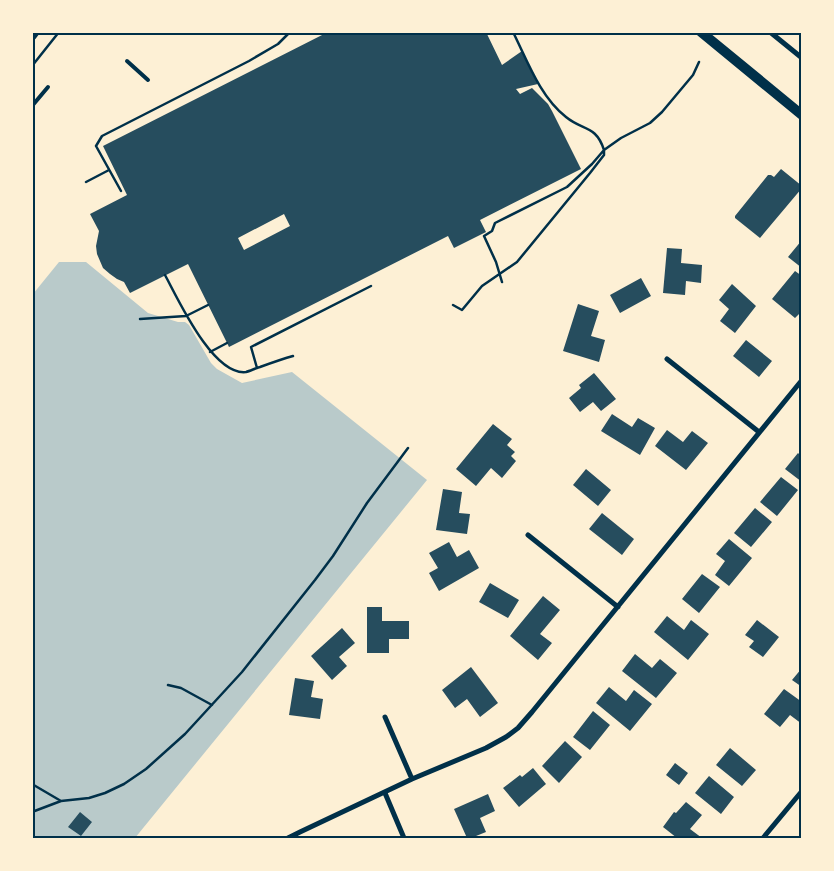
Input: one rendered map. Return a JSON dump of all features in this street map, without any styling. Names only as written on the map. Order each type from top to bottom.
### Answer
[{"type":"main road","points":[[701,32],[802,115]]},
{"type":"street","points":[[32,36],[35,32]]},
{"type":"street","points":[[770,32],[802,58]]},
{"type":"street","points":[[668,359],[759,432]]},
{"type":"street","points":[[288,838],[412,779],[486,748],[518,728],[802,380]]},
{"type":"street","points":[[528,535],[618,607]]},
{"type":"street","points":[[385,717],[412,779]]},
{"type":"street","points":[[763,838],[802,791]]},
{"type":"street","points":[[385,793],[404,838]]},
{"type":"lane","points":[[126,61],[148,80]]},
{"type":"lane","points":[[32,106],[48,87]]},
{"type":"path","points":[[32,66],[59,32]]},
{"type":"path","points":[[121,191],[96,146],[102,136],[249,61],[278,44],[290,32]]},
{"type":"path","points":[[453,305],[462,310],[482,286],[517,262],[604,155],[602,141],[597,134],[565,117],[543,92],[513,32]]},
{"type":"path","points":[[502,282],[496,262],[484,236],[492,231],[495,223],[567,187],[604,150],[621,138],[650,123],[694,75],[699,62]]},
{"type":"path","points":[[86,182],[109,170]]},
{"type":"path","points":[[166,275],[186,316],[210,352],[234,370],[245,372],[293,356]]},
{"type":"path","points":[[257,368],[252,348],[371,286]]},
{"type":"path","points":[[140,319],[186,316],[208,305]]},
{"type":"path","points":[[210,352],[227,343]]},
{"type":"path","points":[[32,812],[60,801],[89,798],[124,784],[146,769],[185,734],[242,672],[315,580],[367,503],[408,448]]},
{"type":"path","points":[[168,685],[181,688],[212,705]]},
{"type":"path","points":[[32,784],[60,801]]},
{"type":"shaded area","points":[[59,262],[86,262],[148,313],[178,322],[185,322],[189,325],[211,363],[217,369],[242,383],[292,372],[427,480],[135,838],[33,838],[33,294]]},
{"type":"building","points":[[328,32],[486,32],[502,65],[522,51],[538,84],[516,89],[520,94],[532,88],[548,104],[581,169],[480,220],[486,232],[454,248],[448,236],[229,347],[188,264],[130,293],[124,282],[103,268],[96,246],[99,231],[90,214],[127,195],[103,146]],"holes":[[[284,214],[290,226],[244,250],[238,238]]]},
{"type":"building","points":[[781,169],[802,188],[760,238],[735,218],[735,216],[768,175],[774,177]]},
{"type":"building","points":[[802,240],[802,268],[788,257]]},
{"type":"building","points":[[667,248],[682,249],[681,263],[702,265],[701,283],[686,281],[685,295],[663,293]]},
{"type":"building","points":[[795,271],[802,276],[802,293],[800,295],[802,296],[802,311],[795,318],[772,299]]},
{"type":"building","points":[[641,278],[651,296],[620,313],[610,295]]},
{"type":"building","points":[[732,284],[756,306],[735,333],[720,321],[729,309],[719,300]]},
{"type":"building","points":[[578,304],[599,311],[591,336],[605,340],[599,362],[563,351]]},
{"type":"building","points":[[746,340],[772,361],[759,377],[733,356]]},
{"type":"building","points":[[594,373],[616,399],[601,411],[593,402],[580,412],[569,398],[581,388],[579,385]]},
{"type":"building","points":[[612,414],[632,427],[638,418],[655,428],[640,455],[601,431]]},
{"type":"building","points":[[493,424],[512,439],[507,445],[515,452],[511,456],[516,461],[502,478],[491,468],[476,486],[456,469]]},
{"type":"building","points":[[667,430],[683,442],[692,431],[708,443],[686,470],[655,446]]},
{"type":"building","points":[[798,453],[802,457],[802,482],[785,469]]},
{"type":"building","points":[[586,469],[611,490],[598,506],[573,485]]},
{"type":"building","points":[[781,477],[798,490],[777,516],[760,502]]},
{"type":"building","points":[[443,489],[462,492],[459,513],[470,514],[467,534],[436,530]]},
{"type":"building","points":[[755,508],[772,522],[751,547],[734,533]]},
{"type":"building","points":[[602,513],[634,539],[622,555],[589,529]]},
{"type":"building","points":[[729,539],[752,558],[729,586],[715,575],[725,561],[716,554]]},
{"type":"building","points":[[449,542],[457,557],[469,550],[479,568],[439,591],[429,573],[438,568],[429,553]]},
{"type":"building","points":[[702,574],[720,587],[699,613],[682,599]]},
{"type":"building","points":[[490,583],[519,600],[508,618],[479,602]]},
{"type":"building","points":[[543,596],[560,610],[540,634],[552,643],[538,660],[510,636]]},
{"type":"building","points":[[367,607],[382,607],[382,621],[409,621],[409,639],[389,639],[389,653],[367,653]]},
{"type":"building","points":[[667,616],[684,630],[691,620],[709,634],[688,660],[654,632]]},
{"type":"building","points":[[757,620],[779,637],[763,657],[749,647],[754,641],[745,635]]},
{"type":"building","points":[[342,628],[355,643],[339,657],[347,666],[332,680],[311,656]]},
{"type":"building","points":[[635,654],[652,668],[660,659],[677,673],[656,698],[622,671]]},
{"type":"building","points":[[471,667],[498,703],[480,717],[467,699],[455,708],[442,690]]},
{"type":"building","points":[[802,668],[802,687],[792,680]]},
{"type":"building","points":[[295,678],[314,681],[311,697],[323,699],[320,719],[289,715]]},
{"type":"building","points":[[609,687],[626,701],[634,690],[652,704],[630,731],[596,703]]},
{"type":"building","points":[[784,689],[802,702],[802,724],[790,715],[780,727],[764,714]]},
{"type":"building","points":[[593,711],[610,725],[590,750],[573,737]]},
{"type":"building","points":[[565,741],[582,757],[559,783],[542,766]]},
{"type":"building","points":[[730,748],[756,770],[742,786],[716,765]]},
{"type":"building","points":[[675,763],[688,773],[679,785],[666,775]]},
{"type":"building","points":[[533,768],[546,784],[519,807],[503,788]]},
{"type":"building","points":[[709,776],[734,797],[721,814],[695,793]]},
{"type":"building","points":[[488,794],[495,811],[480,818],[486,832],[467,838],[454,809]]},
{"type":"building","points":[[686,802],[702,815],[690,829],[702,838],[677,838],[663,827],[674,812],[676,813]]},
{"type":"building","points":[[80,812],[92,822],[81,836],[68,827]]}]
